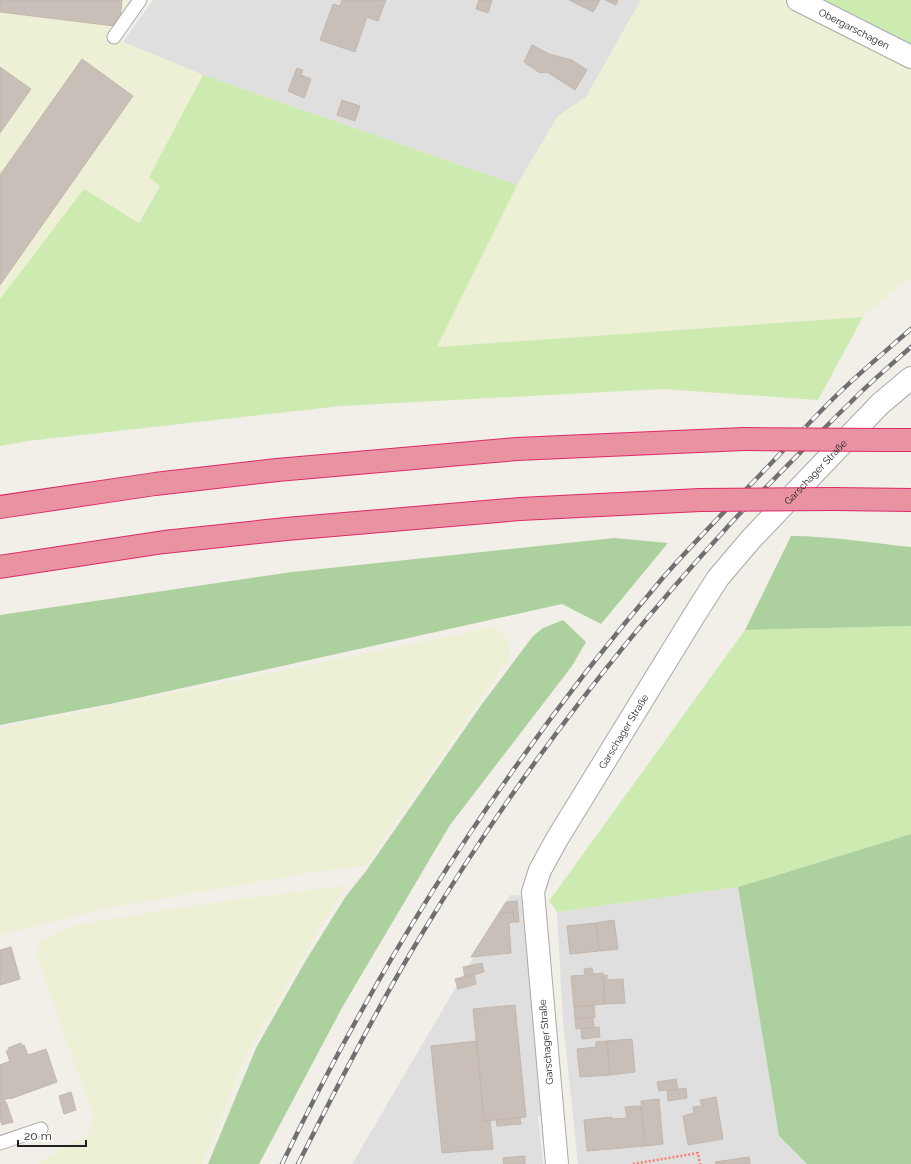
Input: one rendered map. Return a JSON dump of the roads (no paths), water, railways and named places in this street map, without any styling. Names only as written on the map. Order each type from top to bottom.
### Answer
[{"type":"highway","points":[[0,507],[155,484],[277,470],[517,450],[744,439],[911,440]]},
{"type":"highway","points":[[0,567],[164,542],[286,529],[520,509],[700,500],[911,500]]},
{"type":"street","name":"Obergarschagen","points":[[798,0],[911,57]]},
{"type":"street","name":"Garschager Straße","points":[[557,1164],[533,892],[540,870],[718,578],[752,538],[804,482],[880,404],[911,378]]},
{"type":"lane","points":[[114,37],[140,0]]},
{"type":"lane","points":[[0,1143],[41,1128]]},
{"type":"railway","points":[[282,1164],[321,1086],[406,934],[501,787],[552,716],[661,580],[709,527],[830,402],[857,376],[911,329]]},
{"type":"railway","points":[[298,1164],[374,1018],[423,932],[490,826],[563,724],[641,626],[729,525],[872,381],[911,347]]}]
